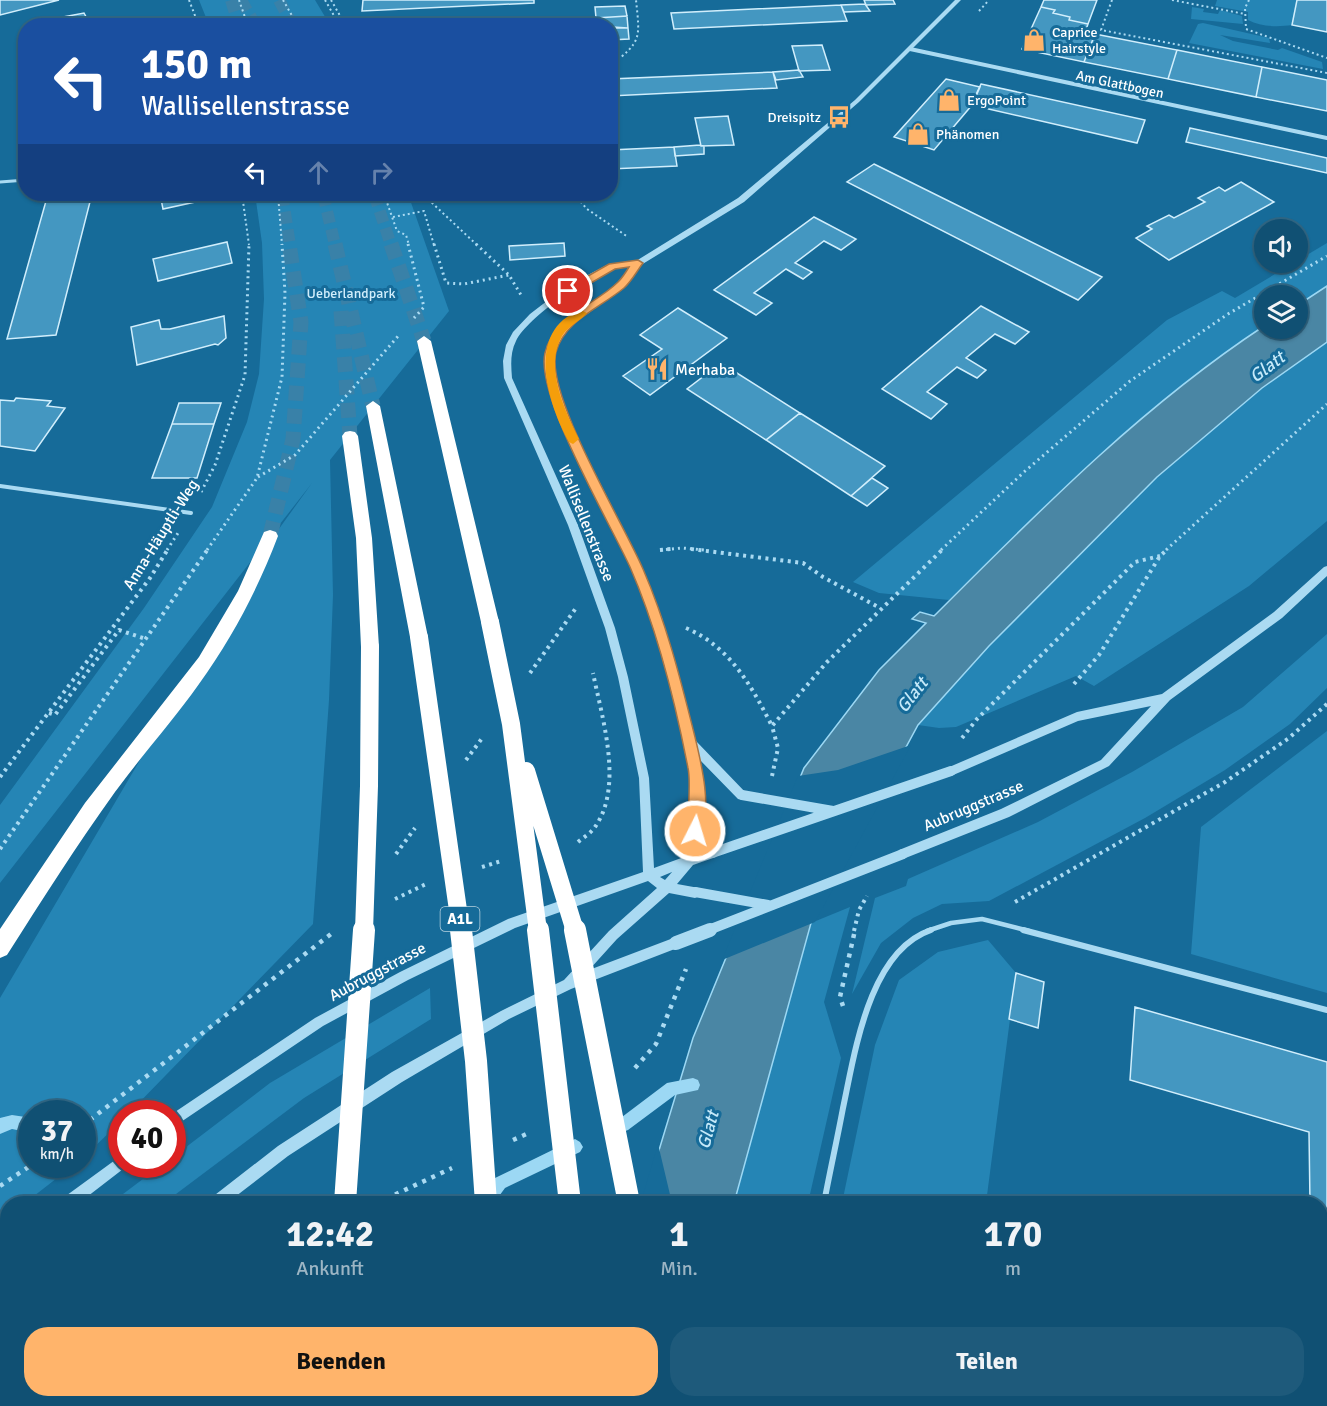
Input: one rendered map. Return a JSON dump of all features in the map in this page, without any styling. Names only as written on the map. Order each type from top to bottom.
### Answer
[{"type":"highway","points":[[424,341],[512,724],[579,943],[628,1196]]},
{"type":"highway","name":"A1L","points":[[373,406],[419,637],[465,956],[478,1082],[486,1196]]},
{"type":"highway","points":[[346,1196],[356,1084],[365,935],[370,788],[370,647],[364,538],[350,436]]},
{"type":"highway","points":[[0,948],[124,765],[192,680],[218,642],[257,570],[270,536]]},
{"type":"highway","points":[[512,724],[569,1196]]},
{"type":"street","name":"Wallisellenstrasse","points":[[689,861],[698,801],[696,771],[691,743],[657,618],[629,552],[563,418],[550,368],[550,355],[566,325],[622,285],[638,263],[741,200],[839,117],[958,0]]},
{"type":"street","name":"Am Glattbogen","points":[[910,48],[1327,138]]},
{"type":"street","name":"Wallisellenstrasse","points":[[638,263],[612,266],[579,283],[528,320],[515,334],[505,358],[508,378],[573,525],[610,628],[623,677],[644,778],[649,874]]},
{"type":"street","name":"Aubruggstrasse","points":[[225,1196],[283,1150],[397,1077],[505,1015],[568,984],[1005,813],[1105,763],[1166,698],[1278,615],[1327,570]]},
{"type":"street","name":"Aubruggstrasse","points":[[186,1112],[319,1022],[404,976],[512,923],[951,771],[1077,717],[1166,698]]},
{"type":"street","name":"Wallisellenstrasse","points":[[691,743],[742,795]]},
{"type":"street","name":"Aubruggstrasse","points":[[742,795],[836,812]]},
{"type":"street","name":"Aubruggstrasse","points":[[568,984],[612,935],[667,887],[689,861]]},
{"type":"street","points":[[649,874],[655,881],[667,887],[768,905]]},
{"type":"street","points":[[77,1196],[108,1172]]},
{"type":"lane","points":[[0,182],[18,181]]},
{"type":"lane","points":[[0,486],[191,513]]},
{"type":"lane","points":[[825,1196],[856,1045],[870,1001],[888,965],[916,935],[951,923],[982,919],[1327,1010]]},
{"type":"path","points":[[189,0],[196,18]]},
{"type":"path","points":[[239,0],[245,18]]},
{"type":"path","points":[[283,0],[293,18]]},
{"type":"path","points":[[325,0],[335,18]]},
{"type":"path","points":[[330,0],[341,18]]},
{"type":"path","points":[[618,59],[638,43],[640,36],[636,0]]},
{"type":"path","points":[[1112,0],[1101,30],[1327,73]]},
{"type":"path","points":[[1172,0],[1245,14]]},
{"type":"path","points":[[1249,0],[1245,8],[1246,29],[1327,58]]},
{"type":"path","name":"Anna-Häuptli-Weg","points":[[0,777],[150,578],[191,513],[215,465],[245,375],[249,244],[243,201]]},
{"type":"path","points":[[0,849],[257,478],[282,377],[285,293],[278,201]]},
{"type":"path","points":[[387,201],[397,231],[406,236],[424,306],[409,324]]},
{"type":"path","points":[[430,201],[508,275],[521,295]]},
{"type":"path","points":[[580,201],[587,209],[628,237]]},
{"type":"path","points":[[393,217],[424,211],[446,283],[464,284],[508,275]]},
{"type":"path","points":[[772,726],[827,662],[880,608],[1024,472],[1130,381],[1228,314],[1327,256]]},
{"type":"path","points":[[257,478],[295,455],[401,333]]},
{"type":"path","points":[[1074,684],[1099,655],[1160,556],[1327,404]]},
{"type":"path","points":[[660,550],[682,549],[803,563],[822,578],[880,608]]},
{"type":"path","points":[[657,618],[692,630],[724,652],[752,687],[772,726],[778,748],[774,773],[769,784]]},
{"type":"path","points":[[49,713],[55,715],[119,630],[146,639]]},
{"type":"path","points":[[982,919],[1049,885],[1207,792],[1265,754],[1327,704]]},
{"type":"path","points":[[633,1070],[656,1044],[686,968]]},
{"type":"path","points":[[0,1186],[18,1174]]},
{"type":"green space","points":[[199,0],[315,0],[326,18],[206,18]]},
{"type":"green space","points":[[1217,0],[1297,0],[1292,25],[1275,26],[1248,20],[1248,12],[1215,6]]},
{"type":"green space","points":[[1192,7],[1204,9],[1203,12],[1218,14],[1220,10],[1242,16],[1243,24],[1191,19]]},
{"type":"green space","points":[[1203,23],[1269,38],[1270,43],[1220,35],[1233,41],[1278,50],[1282,48],[1322,62],[1323,69],[1189,43],[1198,24]]},
{"type":"green space","name":"Ueberlandpark","points":[[256,201],[410,201],[449,311],[330,460],[333,595],[329,700],[313,924],[142,1100],[108,1100],[108,1134],[96,1145],[96,1100],[18,1100],[18,1178],[57,1178],[34,1196],[0,1196],[0,998],[263,551],[312,483],[0,883],[0,805],[144,608],[212,507],[247,422],[259,374],[264,299],[262,243]]},
{"type":"green space","points":[[1327,243],[1327,286],[1308,298],[1308,285],[1257,285],[1277,273],[1308,273],[1308,254]]},
{"type":"green space","points":[[1254,287],[1254,333],[1179,388],[1100,455],[949,600],[879,593],[853,582],[1167,320],[1222,291],[1235,298]]},
{"type":"green space","points":[[1327,342],[1327,521],[1249,586],[1094,686],[1076,676],[956,727],[939,728],[918,725],[989,646],[1157,477],[1262,388]]},
{"type":"green space","points":[[1327,634],[1327,688],[1290,724],[1225,770],[1145,818],[989,901],[942,904],[913,918],[881,943],[852,994],[875,898],[906,886],[908,879],[1038,822],[1132,772],[1243,707]]},
{"type":"green space","points":[[1327,731],[1327,993],[1191,954],[1201,827]]},
{"type":"green space","points":[[850,907],[824,1002],[841,1058],[810,1196],[736,1196],[811,923]]},
{"type":"green space","points":[[988,940],[1016,973],[987,1196],[843,1196],[875,1045],[899,980],[938,952]]},
{"type":"green space","points":[[430,988],[431,1019],[304,1098],[173,1196],[120,1196],[144,1178],[186,1178],[186,1147],[270,1083]]},
{"type":"water","name":"Glatt","points":[[1327,286],[1327,342],[1262,388],[1157,477],[989,646],[918,725],[811,923],[736,1196],[645,1196],[693,1038],[804,768],[879,670],[926,623],[912,619],[920,612],[934,616],[1092,462],[1175,391],[1254,333],[1254,339],[1308,339],[1308,298]]},
{"type":"pier","points":[[911,745],[815,922],[722,960],[798,776],[838,770]]},
{"type":"pier","points":[[658,1144],[670,1196],[643,1196]]},
{"type":"building","points":[[0,0],[59,0],[0,15]]},
{"type":"building","points":[[363,0],[534,0],[534,3],[362,11]]},
{"type":"building","points":[[864,0],[893,0],[895,4],[866,5]]},
{"type":"building","points":[[1044,0],[1097,0],[1088,24],[1069,20],[1070,17],[1053,13],[1055,10],[1041,7]]},
{"type":"building","points":[[1297,0],[1327,0],[1327,32],[1292,25]]},
{"type":"building","points":[[865,4],[870,11],[844,12],[841,5]]},
{"type":"building","points":[[841,5],[847,21],[674,29],[671,13]]},
{"type":"building","points":[[625,6],[627,16],[596,18],[595,7]]},
{"type":"building","points":[[1041,7],[1055,10],[1053,13],[1070,17],[1069,20],[1088,24],[1085,32],[1095,34],[1084,62],[1022,49]]},
{"type":"building","points":[[84,13],[87,18],[59,18]]},
{"type":"building","points":[[627,16],[628,28],[618,27],[618,18],[596,18]]},
{"type":"building","points":[[618,28],[628,28],[629,39],[618,40]]},
{"type":"building","points":[[1095,34],[1177,50],[1168,79],[1084,62]]},
{"type":"building","points":[[822,45],[830,70],[799,71],[792,46]]},
{"type":"building","points":[[1177,50],[1262,67],[1256,97],[1168,79]]},
{"type":"building","points":[[1262,67],[1327,80],[1327,111],[1256,97]]},
{"type":"building","points":[[799,70],[803,77],[776,80],[773,72]]},
{"type":"building","points":[[773,72],[777,88],[618,96],[618,79]]},
{"type":"building","points":[[946,79],[980,87],[972,105],[934,150],[894,137]]},
{"type":"building","points":[[981,84],[1145,120],[1137,143],[971,105]]},
{"type":"building","points":[[728,116],[734,145],[701,146],[695,118]]},
{"type":"building","points":[[1190,128],[1327,158],[1327,173],[1186,142]]},
{"type":"building","points":[[704,146],[704,154],[675,156],[674,147]]},
{"type":"building","points":[[674,147],[677,166],[618,169],[618,150]]},
{"type":"building","points":[[874,164],[1102,277],[1078,300],[847,182]]},
{"type":"building","points":[[1241,182],[1274,202],[1169,260],[1136,238],[1152,229],[1147,226],[1169,215],[1174,218],[1205,202],[1198,198],[1219,187],[1225,191]]},
{"type":"building","points":[[46,201],[90,201],[56,335],[7,339]]},
{"type":"building","points":[[161,201],[200,201],[163,209]]},
{"type":"building","points":[[814,217],[856,239],[841,250],[824,241],[795,263],[812,272],[803,279],[786,269],[754,293],[772,303],[756,315],[714,290]]},
{"type":"building","points":[[227,242],[232,263],[158,281],[153,259]]},
{"type":"building","points":[[564,243],[565,256],[510,260],[509,246]]},
{"type":"building","points":[[981,306],[1029,332],[1015,344],[995,334],[966,358],[986,370],[977,378],[957,367],[927,392],[947,404],[931,419],[882,389]]},
{"type":"building","points":[[678,308],[727,338],[650,395],[623,376],[662,349],[640,335]]},
{"type":"building","points":[[224,316],[226,338],[218,345],[137,365],[131,327],[159,320],[161,329],[170,329]]},
{"type":"building","points":[[721,363],[800,413],[766,440],[687,389]]},
{"type":"building","points":[[16,398],[51,401],[47,406],[65,408],[35,451],[0,446],[0,400],[14,401]]},
{"type":"building","points":[[179,403],[221,403],[214,424],[172,424]]},
{"type":"building","points":[[800,413],[885,466],[851,496],[766,440]]},
{"type":"building","points":[[172,424],[214,424],[197,478],[152,478]]},
{"type":"building","points":[[872,478],[888,488],[867,506],[851,496]]},
{"type":"building","points":[[1016,973],[1044,982],[1038,1028],[1009,1019]]},
{"type":"building","points":[[1135,1007],[1327,1062],[1327,1196],[1310,1196],[1309,1132],[1130,1080]]},
{"type":"waterway","points":[[623,1125],[672,1088],[693,1085]]},
{"type":"waterway","points":[[0,1126],[12,1122],[18,1123]]},
{"type":"waterway","points":[[489,1196],[500,1183],[575,1147]]},
{"type":"tunnel","points":[[231,0],[237,18]]},
{"type":"tunnel","points":[[241,0],[251,18]]},
{"type":"tunnel","points":[[279,0],[289,18]]},
{"type":"tunnel","points":[[283,201],[290,245]]},
{"type":"tunnel","points":[[325,201],[335,245]]},
{"type":"tunnel","points":[[376,201],[391,245]]},
{"type":"tunnel","points":[[270,536],[293,439],[301,322],[289,244]]},
{"type":"tunnel","points":[[335,244],[373,406]]},
{"type":"tunnel","points":[[391,244],[424,341]]},
{"type":"tunnel","points":[[341,311],[350,436]]},
{"type":"slow traffic","points":[[573,439],[563,418],[552,382],[550,355],[557,335],[581,313]]},
{"type":"place","name":"Caprice Hairstyle","points":[[1034,40]]},
{"type":"place","name":"ErgoPoint","points":[[949,100]]},
{"type":"place","name":"Dreispitz","points":[[839,117]]},
{"type":"place","name":"Phänomen","points":[[918,134]]},
{"type":"place","name":"Merhaba","points":[[657,369]]},
{"type":"route","points":[[568,291],[612,266],[638,263],[622,285],[566,325],[557,335],[550,355],[550,368],[563,418],[626,544],[657,618],[675,677],[696,771],[698,801],[695,831]]}]
